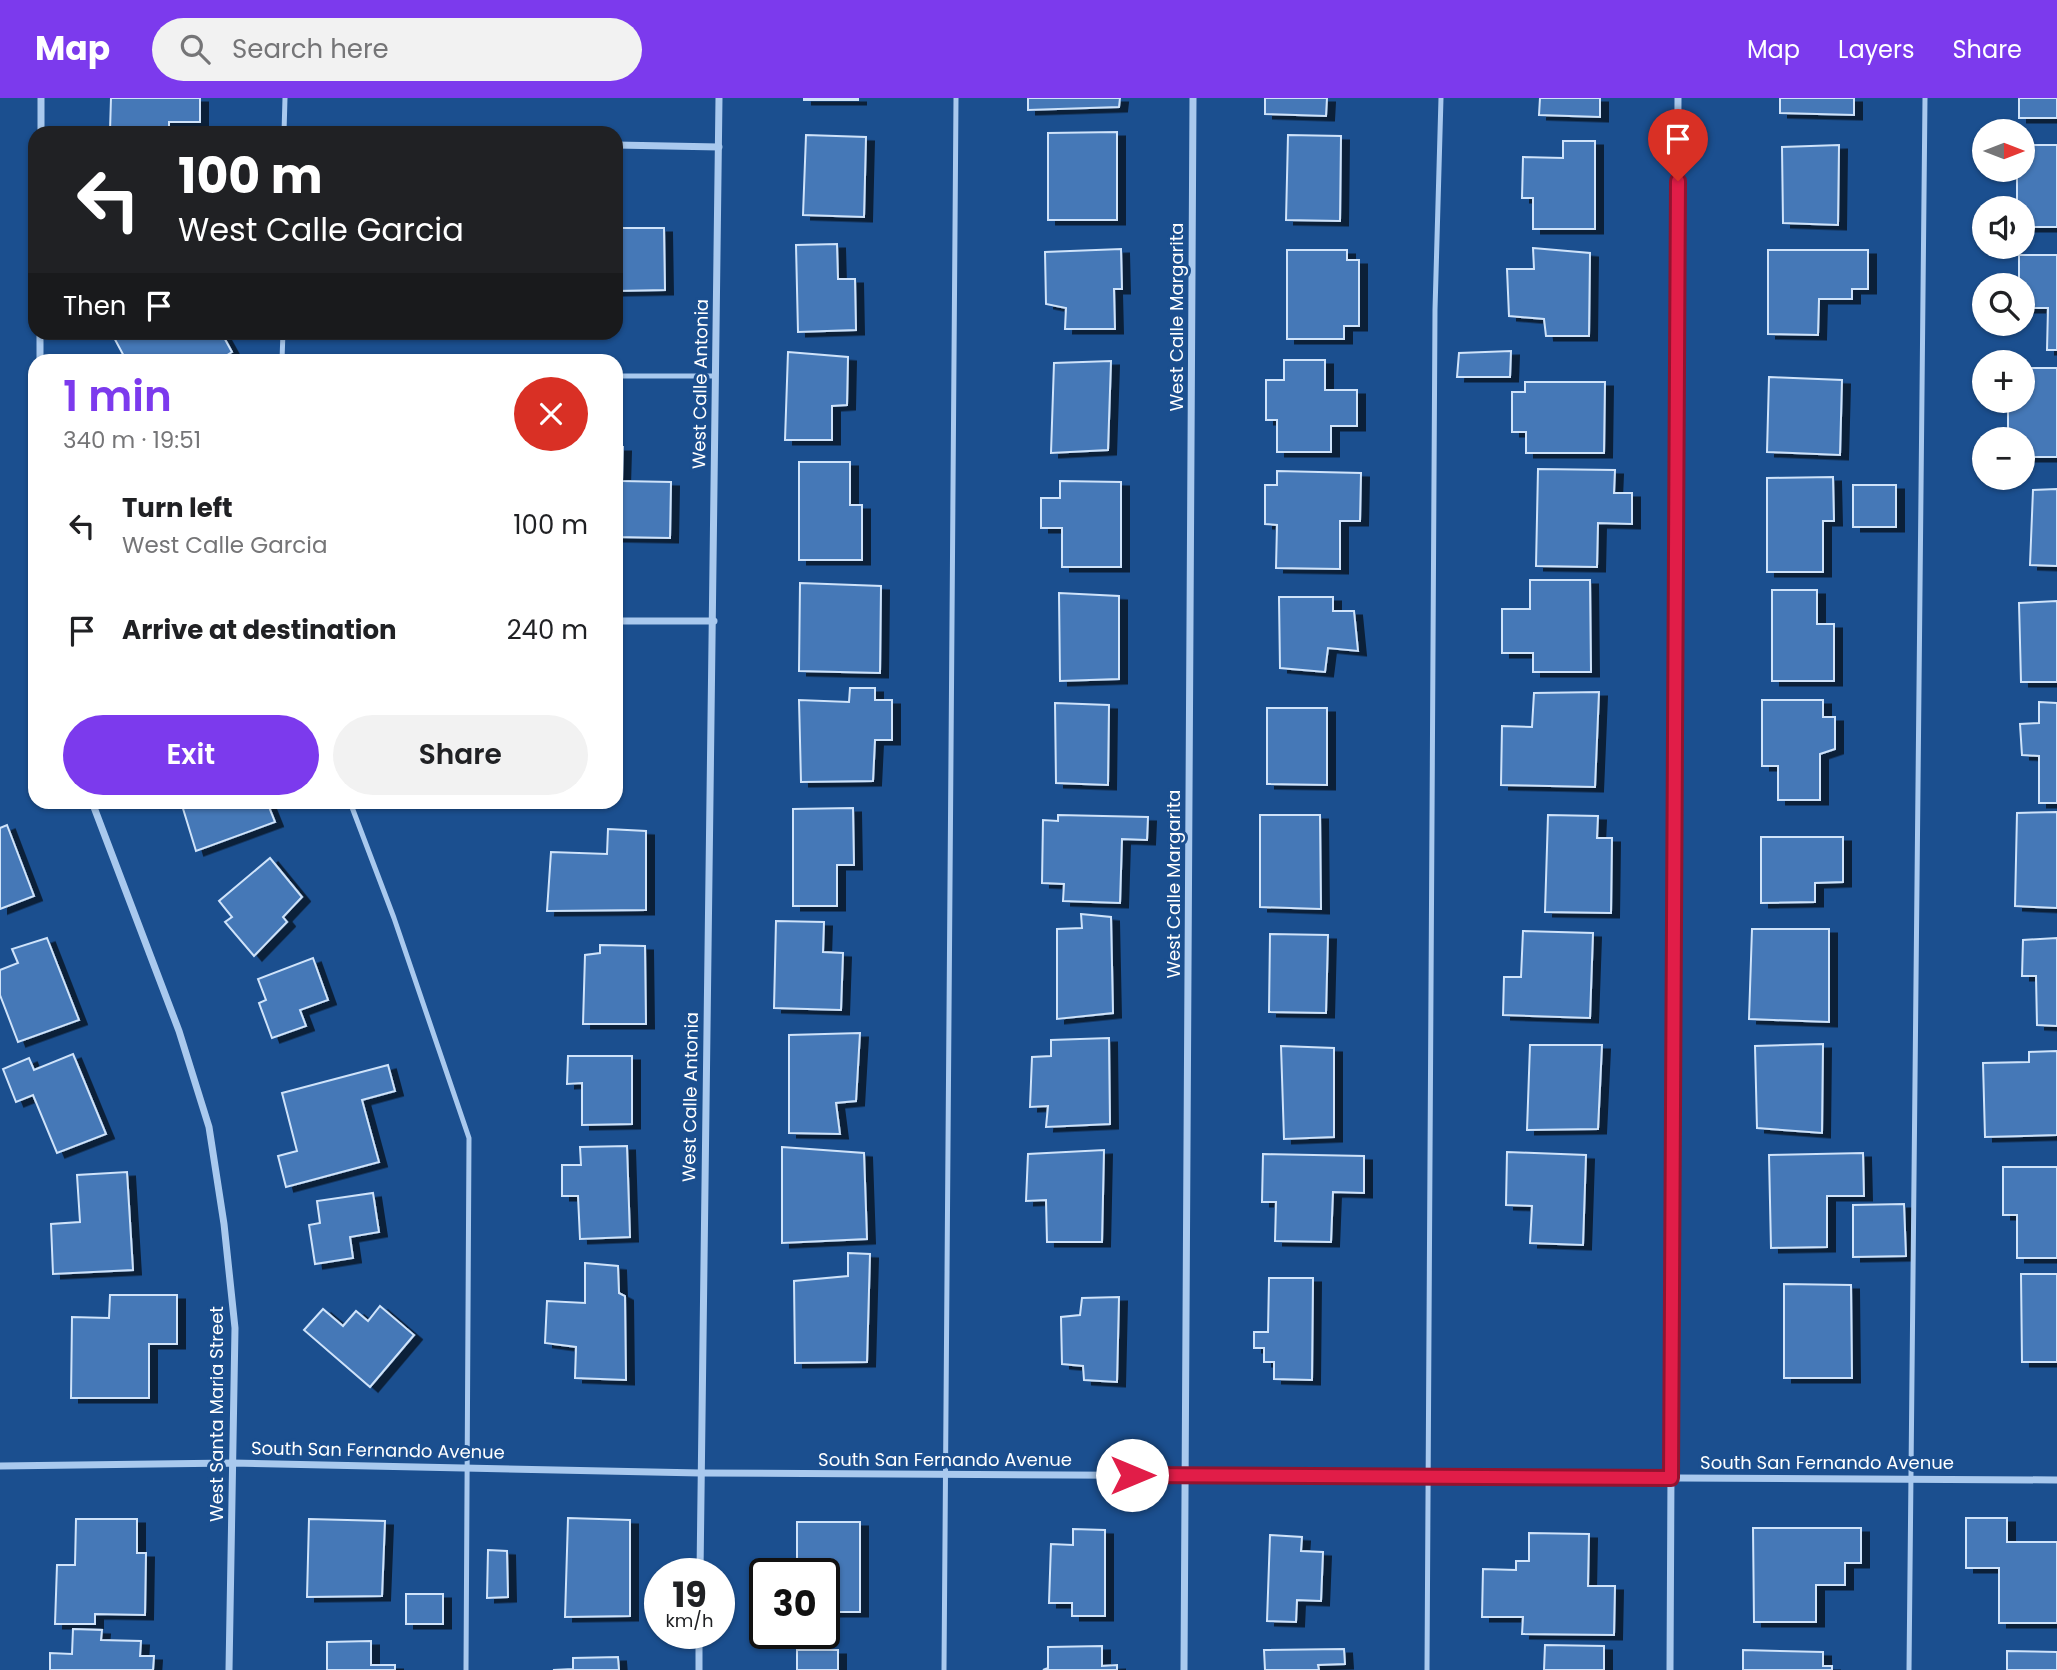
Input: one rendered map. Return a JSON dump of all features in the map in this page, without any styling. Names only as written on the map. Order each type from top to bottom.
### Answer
[{"type":"street","points":[[41,98],[41,126]]},
{"type":"street","name":"West Calle Antonia","points":[[699,1558],[714,621],[719,98]]},
{"type":"street","name":"West Calle Margarita","points":[[1184,1670],[1193,98]]},
{"type":"street","points":[[1670,1670],[1678,98]]},
{"type":"street","points":[[623,145],[719,147]]},
{"type":"street","points":[[623,621],[714,621]]},
{"type":"street","name":"West Santa Maria Street","points":[[95,809],[179,1031],[209,1127],[225,1224],[235,1328],[229,1670]]},
{"type":"street","name":"South San Fernando Avenue","points":[[0,1466],[232,1463],[700,1474],[2057,1480]]},
{"type":"street","points":[[699,1649],[699,1670]]},
{"type":"lane","points":[[284,126],[285,98]]},
{"type":"lane","points":[[944,1670],[956,98]]},
{"type":"lane","points":[[1427,1670],[1427,1476],[1432,1254],[1435,310],[1441,98]]},
{"type":"lane","points":[[1909,1670],[1925,98]]},
{"type":"lane","points":[[623,376],[715,376]]},
{"type":"lane","points":[[353,809],[394,918],[469,1138],[466,1670]]},
{"type":"building","points":[[111,98],[200,98],[200,122],[169,122],[169,126],[110,126]]},
{"type":"building","points":[[858,98],[858,100],[804,100]]},
{"type":"building","points":[[1028,98],[1120,98],[1119,107],[1028,110]]},
{"type":"building","points":[[1265,98],[1327,98],[1326,116],[1265,114]]},
{"type":"building","points":[[1540,98],[1600,98],[1600,117],[1539,115]]},
{"type":"building","points":[[1780,98],[1854,98],[1854,115],[1780,113]]},
{"type":"building","points":[[2019,98],[2057,98],[2057,118],[2019,118]]},
{"type":"building","points":[[1117,132],[1117,220],[1048,220],[1048,133]]},
{"type":"building","points":[[806,135],[866,137],[864,217],[803,215]]},
{"type":"building","points":[[1288,135],[1341,136],[1340,221],[1286,220]]},
{"type":"building","points":[[1563,141],[1595,141],[1595,229],[1533,229],[1533,198],[1522,198],[1523,157],[1563,158]]},
{"type":"building","points":[[1839,145],[1838,225],[1783,223],[1782,147]]},
{"type":"building","points":[[2035,145],[2057,145],[2057,227],[2035,227],[2035,196],[2017,196],[2017,182],[2035,182]]},
{"type":"building","points":[[623,228],[664,228],[665,290],[623,291]]},
{"type":"building","points":[[837,244],[838,279],[855,279],[856,330],[798,332],[796,245]]},
{"type":"building","points":[[1533,248],[1590,253],[1589,336],[1546,336],[1544,319],[1509,316],[1507,269],[1534,269]]},
{"type":"building","points":[[1121,249],[1122,289],[1114,289],[1115,329],[1065,329],[1066,308],[1046,304],[1045,252]]},
{"type":"building","points":[[1287,250],[1347,250],[1347,260],[1359,260],[1359,326],[1344,326],[1344,339],[1287,339]]},
{"type":"building","points":[[1768,250],[1868,250],[1868,289],[1852,289],[1852,299],[1819,299],[1818,335],[1768,334]]},
{"type":"building","points":[[2035,255],[2057,255],[2057,350],[2047,350],[2048,308],[2035,308],[2035,273],[2019,273],[2019,259],[2035,259]]},
{"type":"building","points":[[115,340],[225,340],[232,352],[229,354],[123,354]]},
{"type":"building","points":[[1511,351],[1510,377],[1457,377],[1459,353]]},
{"type":"building","points":[[788,352],[848,357],[847,405],[832,406],[832,440],[785,440]]},
{"type":"building","points":[[1284,360],[1325,360],[1325,390],[1357,390],[1357,426],[1331,426],[1331,452],[1277,452],[1277,420],[1266,420],[1266,380],[1284,380]]},
{"type":"building","points":[[1111,361],[1108,450],[1051,453],[1054,363]]},
{"type":"building","points":[[2035,368],[2057,368],[2057,457],[2035,457],[2035,427],[2008,427],[2008,413],[2035,413]]},
{"type":"building","points":[[1769,377],[1842,380],[1840,455],[1767,452]]},
{"type":"building","points":[[1525,382],[1605,382],[1604,453],[1526,453],[1526,432],[1512,432],[1512,392],[1525,392]]},
{"type":"building","points":[[799,462],[850,462],[850,505],[862,505],[862,560],[799,560]]},
{"type":"building","points":[[1538,469],[1615,470],[1614,493],[1632,493],[1632,524],[1598,523],[1597,567],[1536,566]]},
{"type":"building","points":[[1277,471],[1361,473],[1360,521],[1340,521],[1340,569],[1276,568],[1277,525],[1265,524],[1265,485],[1277,485]]},
{"type":"building","points":[[1833,477],[1834,521],[1823,521],[1823,572],[1767,572],[1767,478]]},
{"type":"building","points":[[623,481],[671,482],[670,538],[623,537]]},
{"type":"building","points":[[1060,481],[1121,482],[1121,567],[1062,567],[1062,528],[1041,528],[1041,498],[1060,498]]},
{"type":"building","points":[[1853,485],[1896,485],[1896,527],[1853,527]]},
{"type":"building","points":[[2057,489],[2057,566],[2030,565],[2035,490]]},
{"type":"building","points":[[1530,580],[1590,580],[1591,672],[1533,672],[1533,653],[1502,653],[1502,609],[1530,609]]},
{"type":"building","points":[[800,583],[881,586],[880,673],[799,671]]},
{"type":"building","points":[[1772,590],[1817,590],[1817,624],[1834,624],[1834,681],[1772,681]]},
{"type":"building","points":[[1059,593],[1119,596],[1119,679],[1060,681]]},
{"type":"building","points":[[1279,597],[1333,597],[1333,611],[1354,611],[1358,651],[1328,648],[1325,672],[1280,668]]},
{"type":"building","points":[[2057,601],[2057,682],[2021,682],[2019,603]]},
{"type":"building","points":[[850,688],[875,688],[875,700],[892,700],[892,740],[875,740],[873,781],[801,782],[799,700],[849,702]]},
{"type":"building","points":[[1599,692],[1595,787],[1501,785],[1502,726],[1532,727],[1534,693]]},
{"type":"building","points":[[1762,700],[1823,700],[1823,717],[1835,717],[1835,749],[1820,754],[1820,800],[1778,800],[1778,766],[1762,766]]},
{"type":"building","points":[[2039,702],[2057,703],[2057,803],[2039,803],[2039,756],[2022,755],[2020,724],[2039,723]]},
{"type":"building","points":[[1055,703],[1109,705],[1108,785],[1056,783]]},
{"type":"building","points":[[1267,708],[1327,708],[1327,785],[1267,784]]},
{"type":"building","points":[[853,808],[854,865],[837,865],[837,906],[793,906],[793,809]]},
{"type":"building","points":[[183,809],[270,809],[275,822],[196,851]]},
{"type":"building","points":[[2057,812],[2057,908],[2015,906],[2017,813]]},
{"type":"building","points":[[1058,815],[1148,817],[1147,840],[1122,839],[1120,903],[1063,901],[1064,884],[1042,883],[1043,820],[1058,821]]},
{"type":"building","points":[[1260,815],[1320,815],[1321,909],[1260,907]]},
{"type":"building","points":[[1548,815],[1598,816],[1597,838],[1612,838],[1611,913],[1545,912]]},
{"type":"building","points":[[7,825],[34,896],[0,909],[0,828]]},
{"type":"building","points":[[608,829],[646,831],[646,910],[547,911],[551,852],[607,854]]},
{"type":"building","points":[[1761,837],[1843,837],[1843,882],[1815,883],[1815,902],[1761,903]]},
{"type":"building","points":[[270,858],[302,897],[283,917],[287,922],[254,956],[225,922],[232,917],[219,901]]},
{"type":"building","points":[[1081,914],[1111,917],[1113,1013],[1057,1019],[1057,929],[1082,928]]},
{"type":"building","points":[[776,921],[824,922],[823,952],[843,953],[841,1010],[774,1008]]},
{"type":"building","points":[[1752,929],[1829,929],[1829,1022],[1749,1019]]},
{"type":"building","points":[[1523,931],[1593,933],[1590,1018],[1503,1015],[1504,977],[1521,977]]},
{"type":"building","points":[[1270,934],[1328,935],[1326,1013],[1269,1012]]},
{"type":"building","points":[[47,938],[79,1020],[18,1042],[0,995],[0,970],[18,963],[12,949]]},
{"type":"building","points":[[2057,938],[2057,1026],[2037,1025],[2036,976],[2022,976],[2023,940]]},
{"type":"building","points":[[600,945],[645,946],[646,1024],[583,1024],[585,955],[600,953]]},
{"type":"building","points":[[313,958],[328,1000],[300,1010],[306,1026],[272,1038],[259,1003],[266,1000],[258,979]]},
{"type":"building","points":[[860,1033],[856,1101],[836,1103],[840,1134],[789,1133],[789,1035]]},
{"type":"building","points":[[1109,1038],[1110,1124],[1046,1127],[1048,1106],[1030,1107],[1032,1057],[1051,1056],[1051,1040]]},
{"type":"building","points":[[1823,1044],[1822,1133],[1757,1128],[1755,1046]]},
{"type":"building","points":[[1530,1045],[1602,1045],[1598,1129],[1527,1130]]},
{"type":"building","points":[[1281,1046],[1334,1048],[1334,1137],[1284,1139]]},
{"type":"building","points":[[2057,1051],[2057,1135],[1985,1137],[1983,1063],[2029,1062],[2029,1052]]},
{"type":"building","points":[[73,1054],[106,1134],[57,1153],[33,1095],[16,1102],[3,1069],[29,1058],[34,1070]]},
{"type":"building","points":[[568,1056],[632,1056],[632,1124],[582,1125],[582,1083],[567,1084]]},
{"type":"building","points":[[388,1065],[395,1091],[362,1100],[379,1162],[286,1187],[278,1156],[297,1151],[282,1093]]},
{"type":"building","points":[[627,1146],[630,1237],[580,1239],[578,1196],[562,1196],[562,1165],[581,1165],[580,1147]]},
{"type":"building","points":[[782,1147],[864,1153],[867,1239],[782,1243]]},
{"type":"building","points":[[1104,1150],[1102,1242],[1047,1242],[1046,1200],[1026,1201],[1028,1154]]},
{"type":"building","points":[[1507,1152],[1586,1155],[1583,1245],[1530,1243],[1532,1206],[1506,1205]]},
{"type":"building","points":[[1863,1153],[1864,1196],[1827,1196],[1827,1247],[1771,1248],[1769,1155]]},
{"type":"building","points":[[1263,1154],[1364,1156],[1364,1193],[1333,1192],[1331,1242],[1275,1241],[1276,1202],[1262,1202]]},
{"type":"building","points":[[2003,1167],[2057,1167],[2057,1258],[2017,1258],[2017,1215],[2003,1215]]},
{"type":"building","points":[[127,1172],[133,1270],[53,1274],[51,1224],[80,1222],[77,1175]]},
{"type":"building","points":[[373,1193],[379,1232],[350,1237],[353,1258],[315,1264],[309,1225],[320,1223],[317,1201]]},
{"type":"building","points":[[1904,1204],[1906,1256],[1853,1257],[1853,1205]]},
{"type":"building","points":[[848,1253],[870,1254],[867,1362],[795,1363],[794,1281],[848,1276]]},
{"type":"building","points":[[585,1263],[618,1266],[619,1293],[625,1296],[626,1380],[575,1378],[576,1347],[545,1343],[547,1301],[585,1303]]},
{"type":"building","points":[[2021,1274],[2057,1274],[2057,1362],[2022,1362]]},
{"type":"building","points":[[1269,1278],[1313,1278],[1312,1380],[1274,1379],[1274,1362],[1264,1362],[1264,1348],[1254,1348],[1254,1332],[1268,1332]]},
{"type":"building","points":[[1784,1284],[1851,1285],[1852,1378],[1784,1378]]},
{"type":"building","points":[[110,1295],[177,1295],[177,1344],[149,1344],[149,1398],[71,1398],[72,1317],[109,1318]]},
{"type":"building","points":[[1119,1297],[1117,1382],[1084,1380],[1083,1366],[1062,1364],[1061,1317],[1080,1315],[1082,1298]]},
{"type":"building","points":[[380,1306],[414,1335],[370,1387],[304,1330],[323,1309],[343,1326],[356,1311],[368,1321]]},
{"type":"building","points":[[568,1518],[630,1520],[630,1616],[565,1617]]},
{"type":"building","points":[[1966,1518],[2007,1518],[2007,1542],[2057,1542],[2057,1623],[1999,1623],[1999,1568],[1966,1568]]},
{"type":"building","points":[[76,1519],[137,1519],[137,1553],[146,1553],[145,1615],[95,1614],[95,1624],[55,1624],[57,1565],[75,1565]]},
{"type":"building","points":[[309,1519],[385,1521],[382,1596],[307,1597]]},
{"type":"building","points":[[797,1522],[860,1522],[860,1612],[840,1612],[840,1558],[797,1558]]},
{"type":"building","points":[[1753,1528],[1861,1528],[1861,1563],[1845,1563],[1845,1585],[1816,1585],[1816,1622],[1754,1622]]},
{"type":"building","points":[[1073,1529],[1105,1530],[1105,1616],[1072,1616],[1072,1603],[1049,1603],[1051,1544],[1073,1545]]},
{"type":"building","points":[[1529,1533],[1589,1534],[1588,1586],[1615,1586],[1614,1635],[1522,1634],[1523,1617],[1482,1617],[1483,1569],[1516,1570],[1516,1561],[1529,1561]]},
{"type":"building","points":[[1270,1535],[1302,1537],[1301,1551],[1323,1552],[1321,1601],[1297,1600],[1296,1622],[1267,1621]]},
{"type":"building","points":[[488,1550],[507,1551],[508,1597],[487,1598]]},
{"type":"building","points":[[406,1594],[443,1594],[443,1624],[406,1624]]},
{"type":"building","points":[[73,1629],[102,1630],[101,1640],[141,1641],[140,1656],[154,1656],[153,1670],[50,1670],[50,1653],[72,1654]]},
{"type":"building","points":[[371,1641],[371,1665],[395,1665],[395,1670],[327,1670],[327,1642]]},
{"type":"building","points":[[1545,1645],[1604,1646],[1604,1670],[1544,1670]]},
{"type":"building","points":[[1102,1646],[1102,1666],[1117,1665],[1117,1670],[1043,1670],[1048,1668],[1048,1647]]},
{"type":"building","points":[[1344,1649],[1345,1664],[1318,1665],[1319,1670],[1265,1670],[1264,1650]]},
{"type":"building","points":[[797,1650],[838,1650],[838,1670],[797,1670]]},
{"type":"building","points":[[1743,1650],[1823,1652],[1823,1666],[1832,1666],[1832,1670],[1743,1670]]},
{"type":"building","points":[[2007,1651],[2057,1652],[2057,1670],[2007,1670]]},
{"type":"building","points":[[618,1657],[619,1670],[553,1670],[573,1669],[573,1658]]},
{"type":"route","points":[[1132,1475],[1671,1478],[1678,181]]}]
